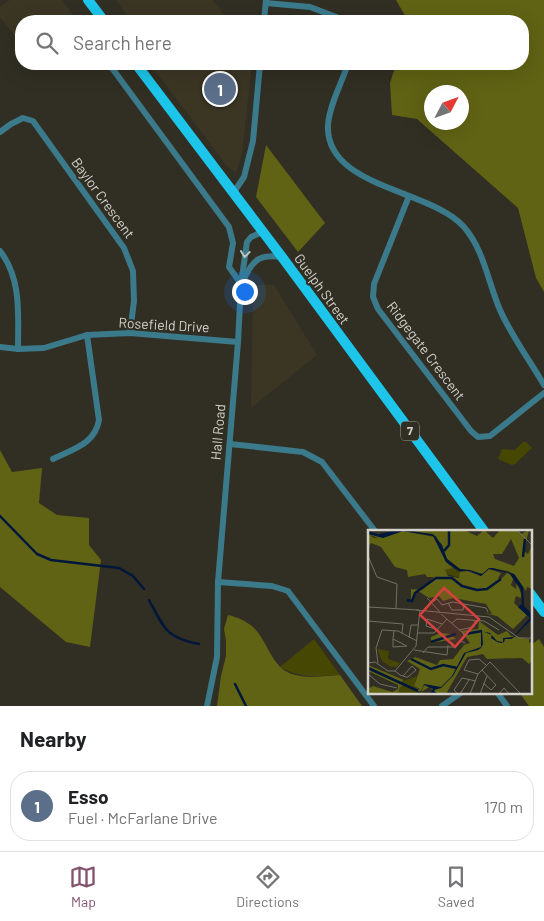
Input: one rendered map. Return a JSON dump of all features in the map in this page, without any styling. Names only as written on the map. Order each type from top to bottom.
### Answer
[{"type":"main road","points":[[88,0],[99,15]]},
{"type":"main road","name":"Guelph Street","points":[[141,70],[234,192],[483,530]]},
{"type":"main road","points":[[532,596],[544,612]]},
{"type":"street","points":[[265,15],[266,2],[310,8],[330,15]]},
{"type":"street","points":[[113,70],[230,227],[233,243],[229,267],[241,284],[249,268],[258,259],[269,255],[282,257]]},
{"type":"street","points":[[234,192],[244,177],[253,141],[259,70]]},
{"type":"street","points":[[346,70],[328,125],[334,151],[352,170],[443,210],[462,225],[477,245],[501,312],[544,385]]},
{"type":"street","name":"Baylor Crescent","points":[[0,132],[23,118],[32,121],[124,248],[132,271],[134,301],[130,333]]},
{"type":"street","name":"Ridgegate Crescent","points":[[409,196],[374,284],[373,297],[378,309],[471,431],[478,437],[490,436],[544,393]]},
{"type":"street","name":"Hall Road","points":[[206,706],[217,657],[218,582],[241,284],[247,242],[251,237],[262,232]]},
{"type":"street","points":[[0,250],[14,276],[18,295],[18,350]]},
{"type":"street","name":"Rosefield Drive","points":[[0,347],[18,350],[44,348],[88,335],[130,333],[238,342]]},
{"type":"street","points":[[53,459],[88,442],[98,429],[100,420],[88,335]]},
{"type":"street","points":[[230,444],[303,452],[322,462],[374,530]]},
{"type":"street","points":[[218,582],[272,586],[288,591],[374,706]]},
{"type":"street","points":[[442,706],[459,694]]},
{"type":"street","points":[[498,694],[507,706]]},
{"type":"shaded area","points":[[10,0],[62,0],[73,15],[15,15],[15,36],[0,17],[0,7]]},
{"type":"shaded area","points":[[117,0],[213,0],[224,15],[126,15]]},
{"type":"shaded area","points":[[396,0],[544,0],[544,292],[536,278],[518,208],[429,130],[469,130],[469,85],[424,85],[424,125],[417,119],[392,115],[390,83],[394,70],[529,70],[529,15],[405,15]]},
{"type":"shaded area","points":[[155,70],[251,70],[242,153],[236,173],[227,166]]},
{"type":"shaded area","points":[[266,145],[325,223],[298,252],[256,197]]},
{"type":"shaded area","points":[[253,285],[274,285],[317,355],[251,408]]},
{"type":"shaded area","points":[[523,442],[526,442],[532,448],[515,464],[512,465],[498,459],[502,449],[515,450]]},
{"type":"shaded area","points":[[0,450],[12,472],[42,468],[39,503],[57,515],[89,518],[89,545],[101,560],[90,647],[66,642],[0,587]]},
{"type":"shaded area","points":[[228,615],[253,627],[274,660],[285,671],[292,674],[316,677],[340,675],[362,706],[217,706],[226,656],[224,629]]},
{"type":"shaded area","points":[[314,639],[340,675],[302,675],[280,667]]},
{"type":"shaded area","points":[[539,639],[544,647],[544,706],[529,706],[520,694],[532,694],[532,644]]},
{"type":"waterway","points":[[0,516],[37,554],[51,560],[119,568],[133,576],[144,589]]},
{"type":"waterway","points":[[149,600],[158,618],[167,630],[179,639],[199,644]]},
{"type":"waterway","points":[[235,684],[246,706]]},
{"type":"place","name":"Esso","points":[[220,89]]}]
